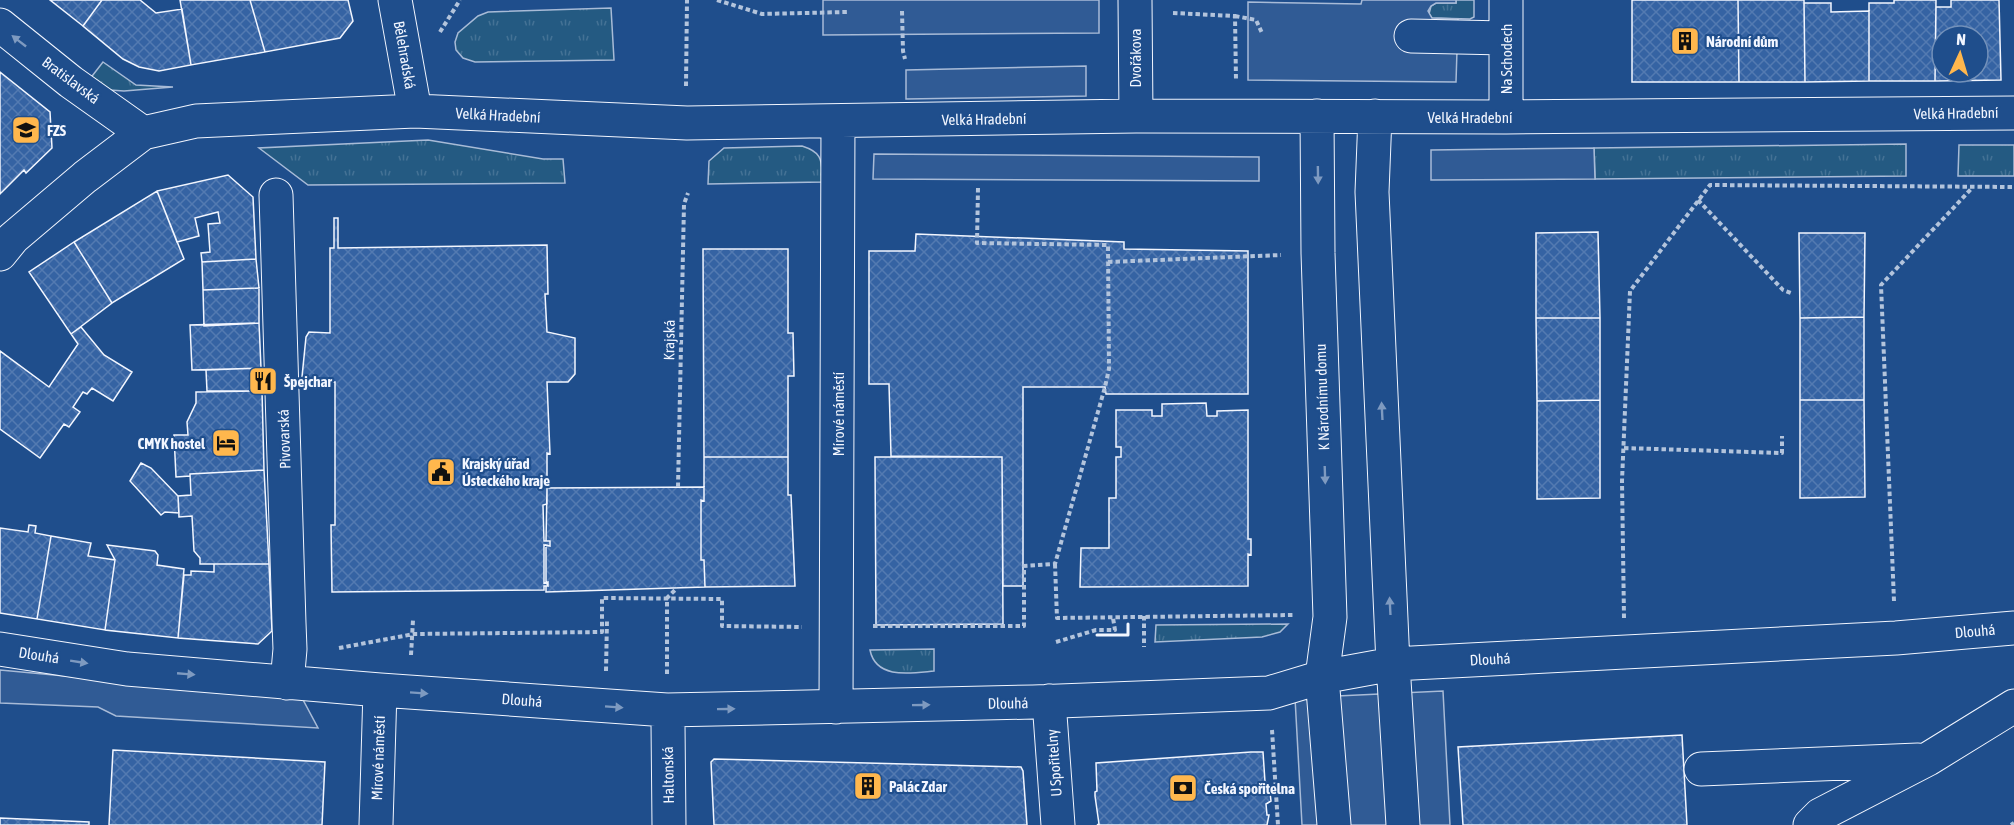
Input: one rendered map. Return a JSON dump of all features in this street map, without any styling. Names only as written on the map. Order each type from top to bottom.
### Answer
[{"type":"street","name":"Bělehradská","points":[[395,0],[415,111]]},
{"type":"street","name":"Dvořákova","points":[[1135,0],[1136,116]]},
{"type":"street","name":"Na Schodech","points":[[1506,0],[1506,117]]},
{"type":"street","name":"Bratislavská","points":[[0,25],[72,82],[144,133]]},
{"type":"street","points":[[1411,36],[1505,38]]},
{"type":"street","name":"Velká Hradební","points":[[0,254],[13,238],[85,177],[144,133],[196,121],[415,111],[687,123],[1136,116],[1506,117],[2014,113]]},
{"type":"street","name":"K Národnímu domu","points":[[1317,116],[1318,253],[1330,617],[1322,677],[1334,825]]},
{"type":"street","points":[[1375,116],[1372,192],[1402,825]]},
{"type":"street","name":"Mírové náměstí","points":[[836,707],[838,121]]},
{"type":"street","name":"Pivovarská","points":[[276,195],[290,623],[287,683]]},
{"type":"street","name":"Dlouhá","points":[[0,649],[127,669],[287,683],[667,710],[1269,693],[1322,677],[1393,664],[1896,638],[2014,628]]},
{"type":"street","name":"Mírové náměstí","points":[[376,825],[380,690]]},
{"type":"street","name":"U Spořitelny","points":[[1049,701],[1059,825]]},
{"type":"street","points":[[1810,825],[1820,815],[1928,759],[2014,706]]},
{"type":"street","name":"Haltonská","points":[[668,724],[669,825]]},
{"type":"street","points":[[1701,769],[1928,759]]},
{"type":"path","points":[[440,32],[460,0]]},
{"type":"path","points":[[686,97],[687,0]]},
{"type":"path","points":[[717,0],[762,14],[847,12]]},
{"type":"path","points":[[902,12],[905,59]]},
{"type":"path","points":[[1173,13],[1235,16],[1256,20],[1262,33]]},
{"type":"path","points":[[1235,16],[1236,89]]},
{"type":"path","points":[[1625,651],[1622,482],[1630,291],[1710,185],[2014,186]]},
{"type":"path","points":[[1896,638],[1881,285],[1973,187]]},
{"type":"path","points":[[978,188],[977,243],[1108,245],[1109,369],[1105,387]]},
{"type":"path","name":"Krajská","points":[[678,487],[684,204],[688,193]]},
{"type":"path","points":[[1698,200],[1783,290],[1791,293]]},
{"type":"path","points":[[1108,262],[1248,256]]},
{"type":"path","points":[[1624,448],[1782,453],[1782,436]]},
{"type":"path","points":[[1055,564],[1057,618],[1304,615]]},
{"type":"path","points":[[667,675],[667,598],[677,588]]},
{"type":"path","points":[[1144,616],[1144,647]]},
{"type":"path","points":[[1056,642],[1096,630],[1115,630],[1113,618]]},
{"type":"path","points":[[410,663],[414,634],[413,620]]},
{"type":"path","points":[[606,673],[607,620]]},
{"type":"path","points":[[335,649],[414,634]]},
{"type":"path","points":[[1272,730],[1278,825]]},
{"type":"green space","points":[[1456,0],[1474,0],[1474,17],[1470,19],[1432,18],[1429,14],[1431,6],[1436,3],[1456,3]]},
{"type":"green space","points":[[611,8],[614,60],[475,62],[463,58],[456,50],[455,42],[458,33],[478,16],[488,12]]},
{"type":"green space","points":[[103,62],[136,85],[173,87],[110,90],[89,80]]},
{"type":"green space","points":[[428,140],[543,159],[563,159],[565,183],[308,185],[259,148]]},
{"type":"green space","points":[[1906,144],[1906,176],[1595,179],[1594,148]]},
{"type":"green space","points":[[1959,145],[2014,145],[2014,176],[1958,176]]},
{"type":"green space","points":[[802,146],[818,155],[823,182],[708,184],[709,161],[724,148]]},
{"type":"green space","points":[[1288,624],[1280,632],[1262,637],[1155,642],[1156,625]]},
{"type":"green space","points":[[934,649],[934,671],[906,673],[887,670],[879,666],[870,650]]},
{"type":"shaded area","points":[[823,0],[1099,0],[1099,33],[823,35]]},
{"type":"shaded area","points":[[1362,0],[1456,0],[1456,3],[1436,3],[1428,11],[1432,18],[1458,19],[1456,82],[1248,80],[1248,2],[1361,4]]},
{"type":"shaded area","points":[[1086,66],[1086,96],[906,99],[906,70]]},
{"type":"shaded area","points":[[1594,148],[1595,179],[1431,180],[1431,150]]},
{"type":"shaded area","points":[[874,154],[1259,157],[1259,181],[873,179]]},
{"type":"shaded area","points":[[0,670],[302,698],[318,728],[116,716],[98,707],[0,703]]},
{"type":"shaded area","points":[[1443,691],[1450,825],[1302,825],[1295,698]]},
{"type":"building","points":[[50,0],[102,0],[83,26]]},
{"type":"building","points":[[102,0],[140,0],[156,13],[182,9],[191,65],[159,71],[139,67],[123,59],[83,26]]},
{"type":"building","points":[[180,0],[250,0],[265,52],[191,65]]},
{"type":"building","points":[[250,0],[348,0],[353,21],[340,38],[265,52]]},
{"type":"building","name":"Národní dům","points":[[1632,0],[1738,0],[1739,82],[1632,82]]},
{"type":"building","points":[[1738,0],[1804,0],[1805,82],[1739,82]]},
{"type":"building","points":[[1894,0],[1936,0],[1936,24],[1930,24],[1930,81],[1869,81],[1869,3],[1894,3]]},
{"type":"building","points":[[1951,0],[1999,0],[2001,80],[1990,80],[1990,24],[1936,24],[1936,7],[1951,7]]},
{"type":"building","points":[[1804,3],[1831,3],[1831,12],[1869,11],[1869,81],[1805,82]]},
{"type":"building","name":"FZS","points":[[0,72],[50,112],[52,148],[26,173],[24,170],[0,194]]},
{"type":"building","points":[[228,175],[253,197],[256,259],[202,262],[201,253],[210,252],[208,224],[220,223],[218,212],[195,218],[199,236],[177,242],[157,191]]},
{"type":"building","points":[[157,191],[184,259],[112,303],[74,242]]},
{"type":"building","points":[[334,218],[338,218],[338,248],[547,245],[548,294],[545,294],[547,332],[575,338],[575,374],[568,382],[547,382],[550,454],[547,453],[547,504],[543,505],[544,541],[550,541],[550,546],[544,545],[544,583],[548,582],[548,586],[544,586],[544,590],[332,592],[331,525],[335,525],[335,382],[304,382],[302,377],[306,337],[309,332],[330,333],[330,248],[334,248]]},
{"type":"building","points":[[1598,232],[1600,318],[1536,318],[1536,233]]},
{"type":"building","points":[[1799,233],[1865,233],[1864,317],[1800,318]]},
{"type":"building","points":[[916,234],[1124,242],[1124,249],[1248,251],[1248,394],[1106,394],[1105,387],[1023,387],[1023,586],[1003,586],[1002,457],[891,456],[889,384],[869,384],[869,251],[915,251]]},
{"type":"building","points":[[74,242],[112,303],[71,334],[29,272]]},
{"type":"building","points":[[703,249],[788,249],[788,333],[793,333],[794,376],[788,376],[788,457],[704,457]]},
{"type":"building","points":[[256,259],[259,288],[203,290],[202,262]]},
{"type":"building","points":[[259,288],[259,323],[204,326],[203,290]]},
{"type":"building","points":[[1864,317],[1864,400],[1800,400],[1800,318]]},
{"type":"building","points":[[1536,318],[1600,318],[1600,400],[1537,401]]},
{"type":"building","points":[[259,323],[261,368],[192,370],[190,325]]},
{"type":"building","points":[[81,327],[104,355],[132,372],[113,401],[92,388],[87,394],[83,392],[73,407],[80,412],[69,427],[64,424],[40,458],[0,429],[0,351],[49,387],[78,344],[71,334]]},
{"type":"building","points":[[261,368],[262,391],[207,391],[206,370]]},
{"type":"building","points":[[262,391],[264,470],[190,474],[190,476],[176,477],[174,435],[188,435],[187,422],[196,403],[196,392]]},
{"type":"building","points":[[1600,400],[1600,498],[1537,499],[1537,401]]},
{"type":"building","points":[[1800,400],[1864,400],[1865,497],[1800,498]]},
{"type":"building","points":[[1206,403],[1207,416],[1217,416],[1217,411],[1248,410],[1248,539],[1251,539],[1251,555],[1248,554],[1248,586],[1080,587],[1081,548],[1109,548],[1109,498],[1116,498],[1116,457],[1121,457],[1121,447],[1116,447],[1116,410],[1152,410],[1152,416],[1162,416],[1162,404]]},
{"type":"building","points":[[704,457],[788,457],[788,495],[791,495],[795,586],[705,587],[704,560],[701,560]]},
{"type":"building","points":[[875,457],[1002,457],[1003,624],[876,625]]},
{"type":"building","points":[[141,463],[151,468],[178,496],[179,513],[165,512],[161,515],[130,481]]},
{"type":"building","points":[[264,470],[269,564],[200,564],[200,558],[194,551],[192,516],[179,517],[178,496],[191,495],[190,474]]},
{"type":"building","points":[[704,487],[704,501],[701,500],[701,560],[704,560],[705,587],[546,592],[546,586],[548,586],[546,582],[546,545],[550,546],[550,541],[546,541],[547,488]]},
{"type":"building","points":[[29,525],[36,526],[35,533],[51,536],[37,619],[0,613],[0,528],[28,532]]},
{"type":"building","points":[[51,536],[91,543],[88,556],[115,560],[105,630],[37,619]]},
{"type":"building","points":[[107,545],[155,551],[158,555],[157,565],[184,569],[178,638],[105,630],[115,560]]},
{"type":"building","points":[[214,564],[269,564],[272,631],[258,644],[178,638],[184,575],[191,575],[191,571],[214,572]]},
{"type":"building","points":[[1682,735],[1687,825],[1463,825],[1458,747]]},
{"type":"building","points":[[113,750],[325,762],[322,825],[109,825]]},
{"type":"building","name":"Česká spořitelna","points":[[1263,752],[1265,782],[1269,784],[1271,801],[1266,804],[1267,815],[1269,815],[1267,825],[1097,825],[1099,824],[1095,796],[1097,791],[1096,763]]},
{"type":"building","name":"Palác Zdar","points":[[714,759],[1021,767],[1027,825],[714,825],[711,762]]},
{"type":"building","points":[[0,818],[89,822],[89,825],[0,825]]},
{"type":"wall","points":[[1097,635],[1128,635],[1128,624]]},
{"type":"place","name":"Národní dům","points":[[1685,41]]},
{"type":"place","name":"FZS","points":[[26,130]]},
{"type":"place","name":"Špejchar","points":[[263,381]]},
{"type":"place","name":"CMYK hostel","points":[[226,443]]},
{"type":"place","name":"Krajský úřad Ústeckého kraje","points":[[441,472]]},
{"type":"place","name":"Palác Zdar","points":[[868,786]]},
{"type":"place","name":"Česká spořitelna","points":[[1183,788]]}]
